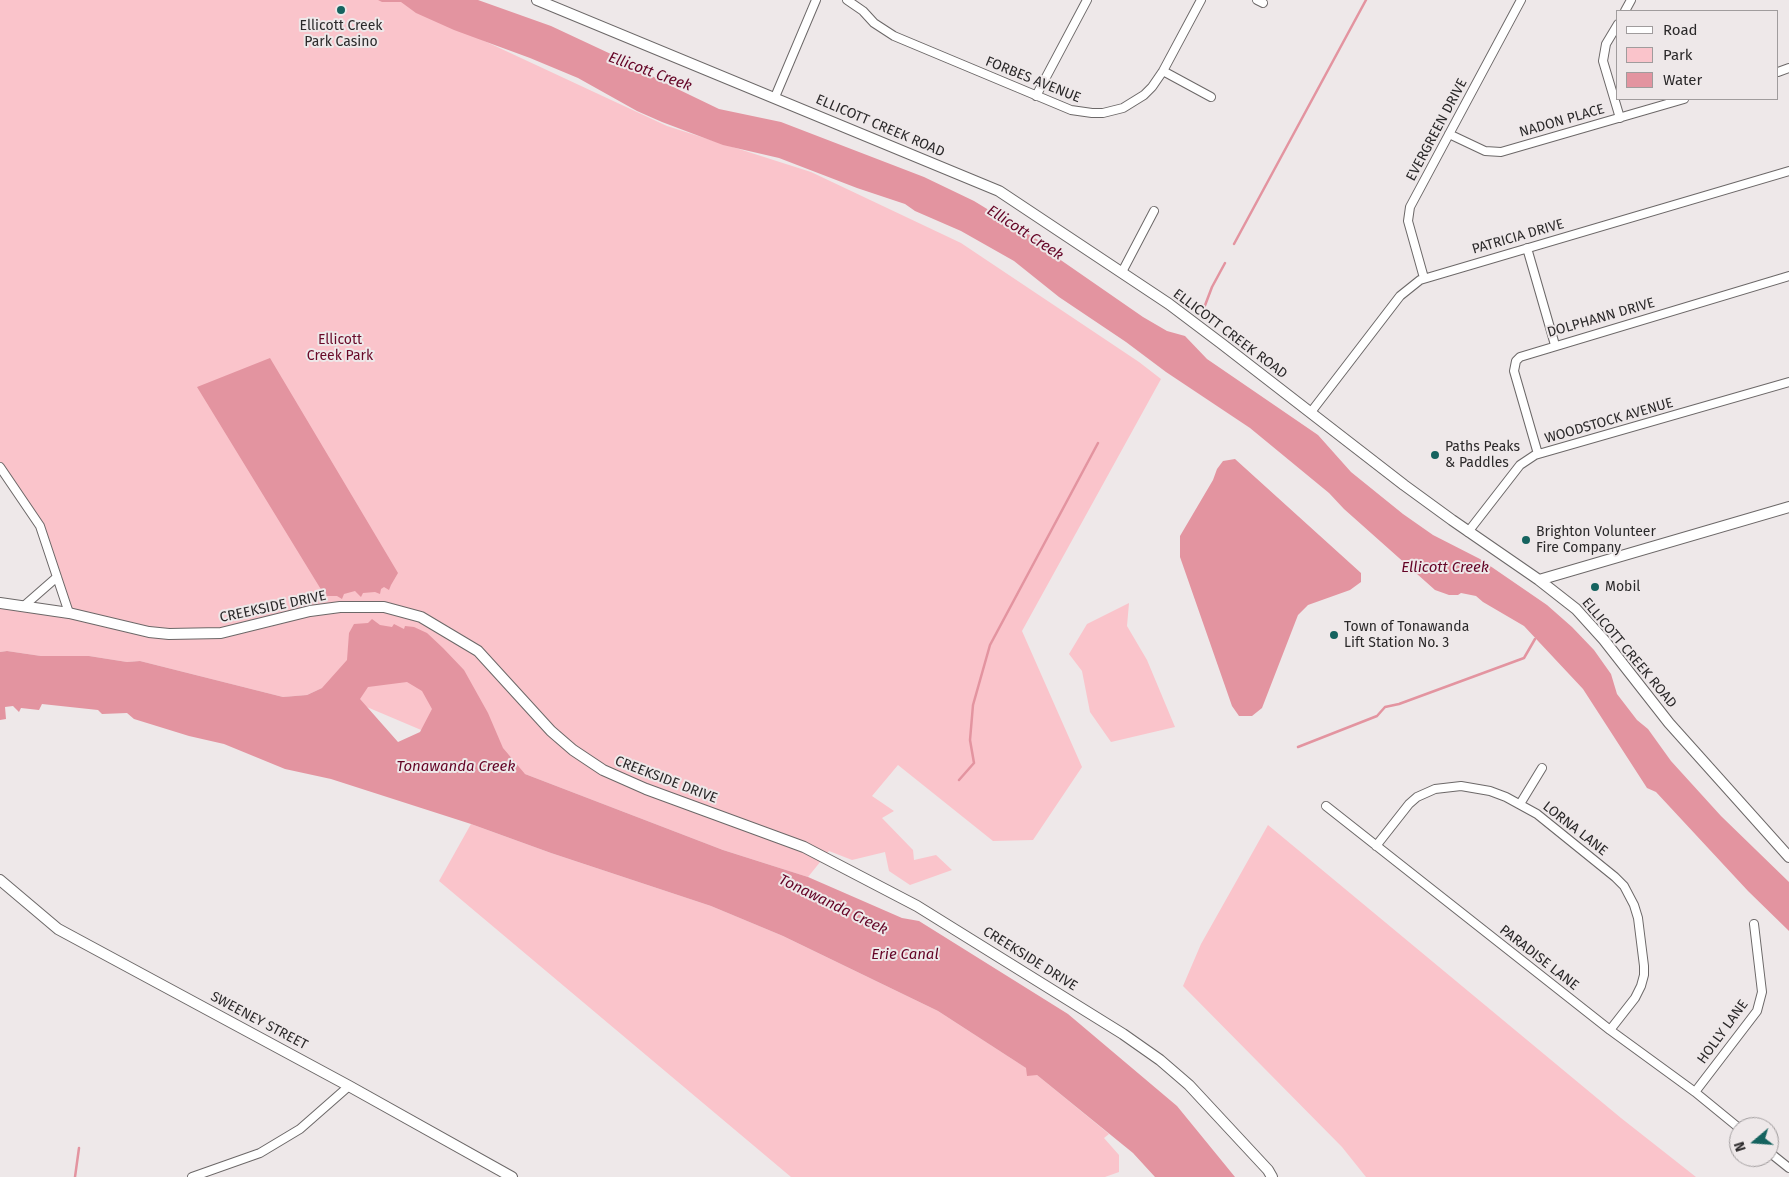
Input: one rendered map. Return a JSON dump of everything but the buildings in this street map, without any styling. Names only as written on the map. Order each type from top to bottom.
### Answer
[{"type":"street","name":"ELLICOTT CREEK ROAD","points":[[538,0],[999,191],[1169,304],[1404,485],[1568,602],[1588,621],[1669,723],[1789,857]]},
{"type":"street","points":[[775,97],[816,0]]},
{"type":"street","name":"FORBES AVENUE","points":[[847,0],[874,24],[894,36],[1071,110],[1103,113],[1133,103],[1152,87],[1163,71],[1201,0]]},
{"type":"street","points":[[1036,96],[1088,0]]},
{"type":"street","name":"EVERGREEN DRIVE","points":[[1424,278],[1410,230],[1408,215],[1410,207],[1521,0]]},
{"type":"street","points":[[1616,27],[1606,44],[1603,61],[1620,118]]},
{"type":"street","points":[[1163,71],[1211,97]]},
{"type":"street","name":"NADON PLACE","points":[[1449,134],[1485,151],[1501,152],[1681,100]]},
{"type":"street","name":"PATRICIA DRIVE","points":[[1310,412],[1400,296],[1424,278],[1789,171]]},
{"type":"street","points":[[1122,272],[1154,211]]},
{"type":"street","points":[[1527,248],[1556,345]]},
{"type":"street","name":"DOLPHANN DRIVE","points":[[1538,454],[1514,371],[1516,361],[1524,354],[1789,276]]},
{"type":"street","name":"WOODSTOCK AVENUE","points":[[1468,532],[1520,465],[1538,454],[1789,382]]},
{"type":"street","points":[[0,467],[40,526],[69,613]]},
{"type":"street","points":[[1539,580],[1789,507]]},
{"type":"street","points":[[25,606],[57,577]]},
{"type":"street","name":"CREEKSIDE DRIVE","points":[[0,603],[69,613],[149,632],[195,635],[221,633],[310,611],[340,607],[384,606],[421,617],[478,651],[551,731],[573,750],[603,770],[646,789],[804,846],[917,906],[1123,1034],[1160,1060],[1189,1085],[1268,1170],[1272,1177]]},
{"type":"street","points":[[1520,804],[1542,768]]},
{"type":"street","name":"LORNA LANE","points":[[1376,846],[1409,804],[1422,794],[1435,788],[1461,786],[1474,788],[1506,797],[1537,814],[1615,877],[1624,886],[1634,905],[1638,918],[1644,976],[1635,998],[1610,1030]]},
{"type":"street","name":"PARADISE LANE","points":[[1326,806],[1610,1030],[1695,1092],[1729,1120]]},
{"type":"street","name":"SWEENEY STREET","points":[[0,880],[58,929],[349,1086],[512,1177]]},
{"type":"street","name":"HOLLY LANE","points":[[1695,1092],[1757,1011],[1762,992],[1754,924]]},
{"type":"street","points":[[192,1177],[260,1152],[300,1129],[349,1086]]},
{"type":"street","points":[[1779,1160],[1789,1168]]},
{"type":"green space","name":"Ellicott Creek Park","points":[[0,0],[421,0],[463,31],[667,126],[811,172],[961,243],[1139,362],[1161,379],[1022,631],[1082,767],[1033,840],[993,841],[898,765],[872,796],[894,811],[882,818],[913,850],[914,860],[936,855],[952,870],[910,885],[889,871],[885,852],[852,860],[829,851],[808,877],[723,850],[525,774],[322,688],[307,695],[283,697],[140,661],[127,662],[89,656],[41,656],[7,651],[0,652],[0,603],[68,613],[40,526],[0,467]]},
{"type":"green space","points":[[1129,603],[1127,626],[1147,660],[1175,727],[1111,742],[1090,712],[1082,671],[1069,654],[1087,624]]},
{"type":"green space","points":[[471,824],[551,853],[711,906],[783,936],[938,1011],[1037,1075],[1109,1134],[1104,1138],[1119,1155],[1119,1172],[1105,1177],[791,1177],[439,881]]},
{"type":"green space","points":[[1268,825],[1621,1118],[1696,1177],[1366,1177],[1342,1147],[1183,986],[1201,944]]},
{"type":"water","name":"Ellicott Creek","points":[[378,0],[478,0],[551,26],[719,109],[781,122],[924,177],[974,201],[1038,240],[1039,245],[1143,317],[1167,331],[1185,336],[1207,359],[1318,435],[1351,472],[1403,514],[1433,535],[1480,559],[1547,605],[1572,627],[1594,650],[1611,674],[1617,694],[1637,720],[1648,729],[1671,761],[1721,816],[1789,882],[1789,931],[1748,891],[1656,792],[1647,788],[1583,689],[1524,626],[1476,596],[1461,593],[1449,595],[1435,590],[1344,509],[1329,493],[1250,428],[1059,297],[1014,261],[961,231],[915,211],[905,204],[779,158],[723,145],[662,122],[637,111],[578,78],[454,30],[416,13],[401,2],[382,2]]},
{"type":"water","points":[[270,358],[398,573],[389,590],[384,587],[381,589],[380,594],[375,592],[363,593],[361,597],[355,591],[344,594],[342,599],[337,596],[325,596],[197,387]]},
{"type":"water","points":[[1235,459],[1361,573],[1361,582],[1350,590],[1308,605],[1298,615],[1262,708],[1252,716],[1239,716],[1232,706],[1180,557],[1180,536],[1213,480],[1217,469],[1223,461]]},
{"type":"water","points":[[372,619],[380,625],[392,627],[394,624],[404,629],[405,626],[414,627],[427,633],[443,648],[464,670],[488,713],[503,748],[525,774],[723,850],[808,877],[902,918],[919,921],[1068,1014],[1177,1106],[1235,1177],[1155,1177],[1133,1153],[1037,1075],[1027,1076],[1026,1068],[938,1011],[783,936],[711,906],[551,853],[471,824],[331,779],[285,769],[224,744],[189,736],[134,719],[127,713],[102,714],[98,710],[42,704],[39,710],[21,708],[19,712],[13,706],[5,707],[6,719],[0,720],[0,652],[7,651],[41,656],[89,656],[127,662],[140,661],[283,697],[307,695],[322,688],[347,660],[349,633],[354,624],[368,623]],"holes":[[[407,682],[422,691],[432,709],[420,732],[398,742],[360,699],[368,687]]]},
{"type":"waterway","points":[[1234,244],[1366,0]]},
{"type":"waterway","points":[[1204,308],[1212,287],[1225,263]]},
{"type":"waterway","points":[[959,780],[974,763],[970,740],[973,705],[990,645],[1098,443]]},
{"type":"waterway","points":[[1298,747],[1377,716],[1385,707],[1399,704],[1524,658],[1535,639]]},
{"type":"waterway","points":[[75,1177],[79,1148]]},
{"type":"place","name":"Ellicott Creek Park Casino","points":[[341,10]]},
{"type":"place","name":"Paths Peaks & Paddles","points":[[1435,455]]},
{"type":"place","name":"Brighton Volunteer Fire Company","points":[[1526,540]]},
{"type":"place","name":"Mobil","points":[[1595,587]]},
{"type":"place","name":"Town of Tonawanda Lift Station No. 3","points":[[1334,635]]},
{"type":"water label","name":"Tonawanda Creek","points":[[456,767]]},
{"type":"water label","name":"Tonawanda Creek","points":[[833,905]]},
{"type":"water label","name":"Erie Canal","points":[[905,955]]}]
